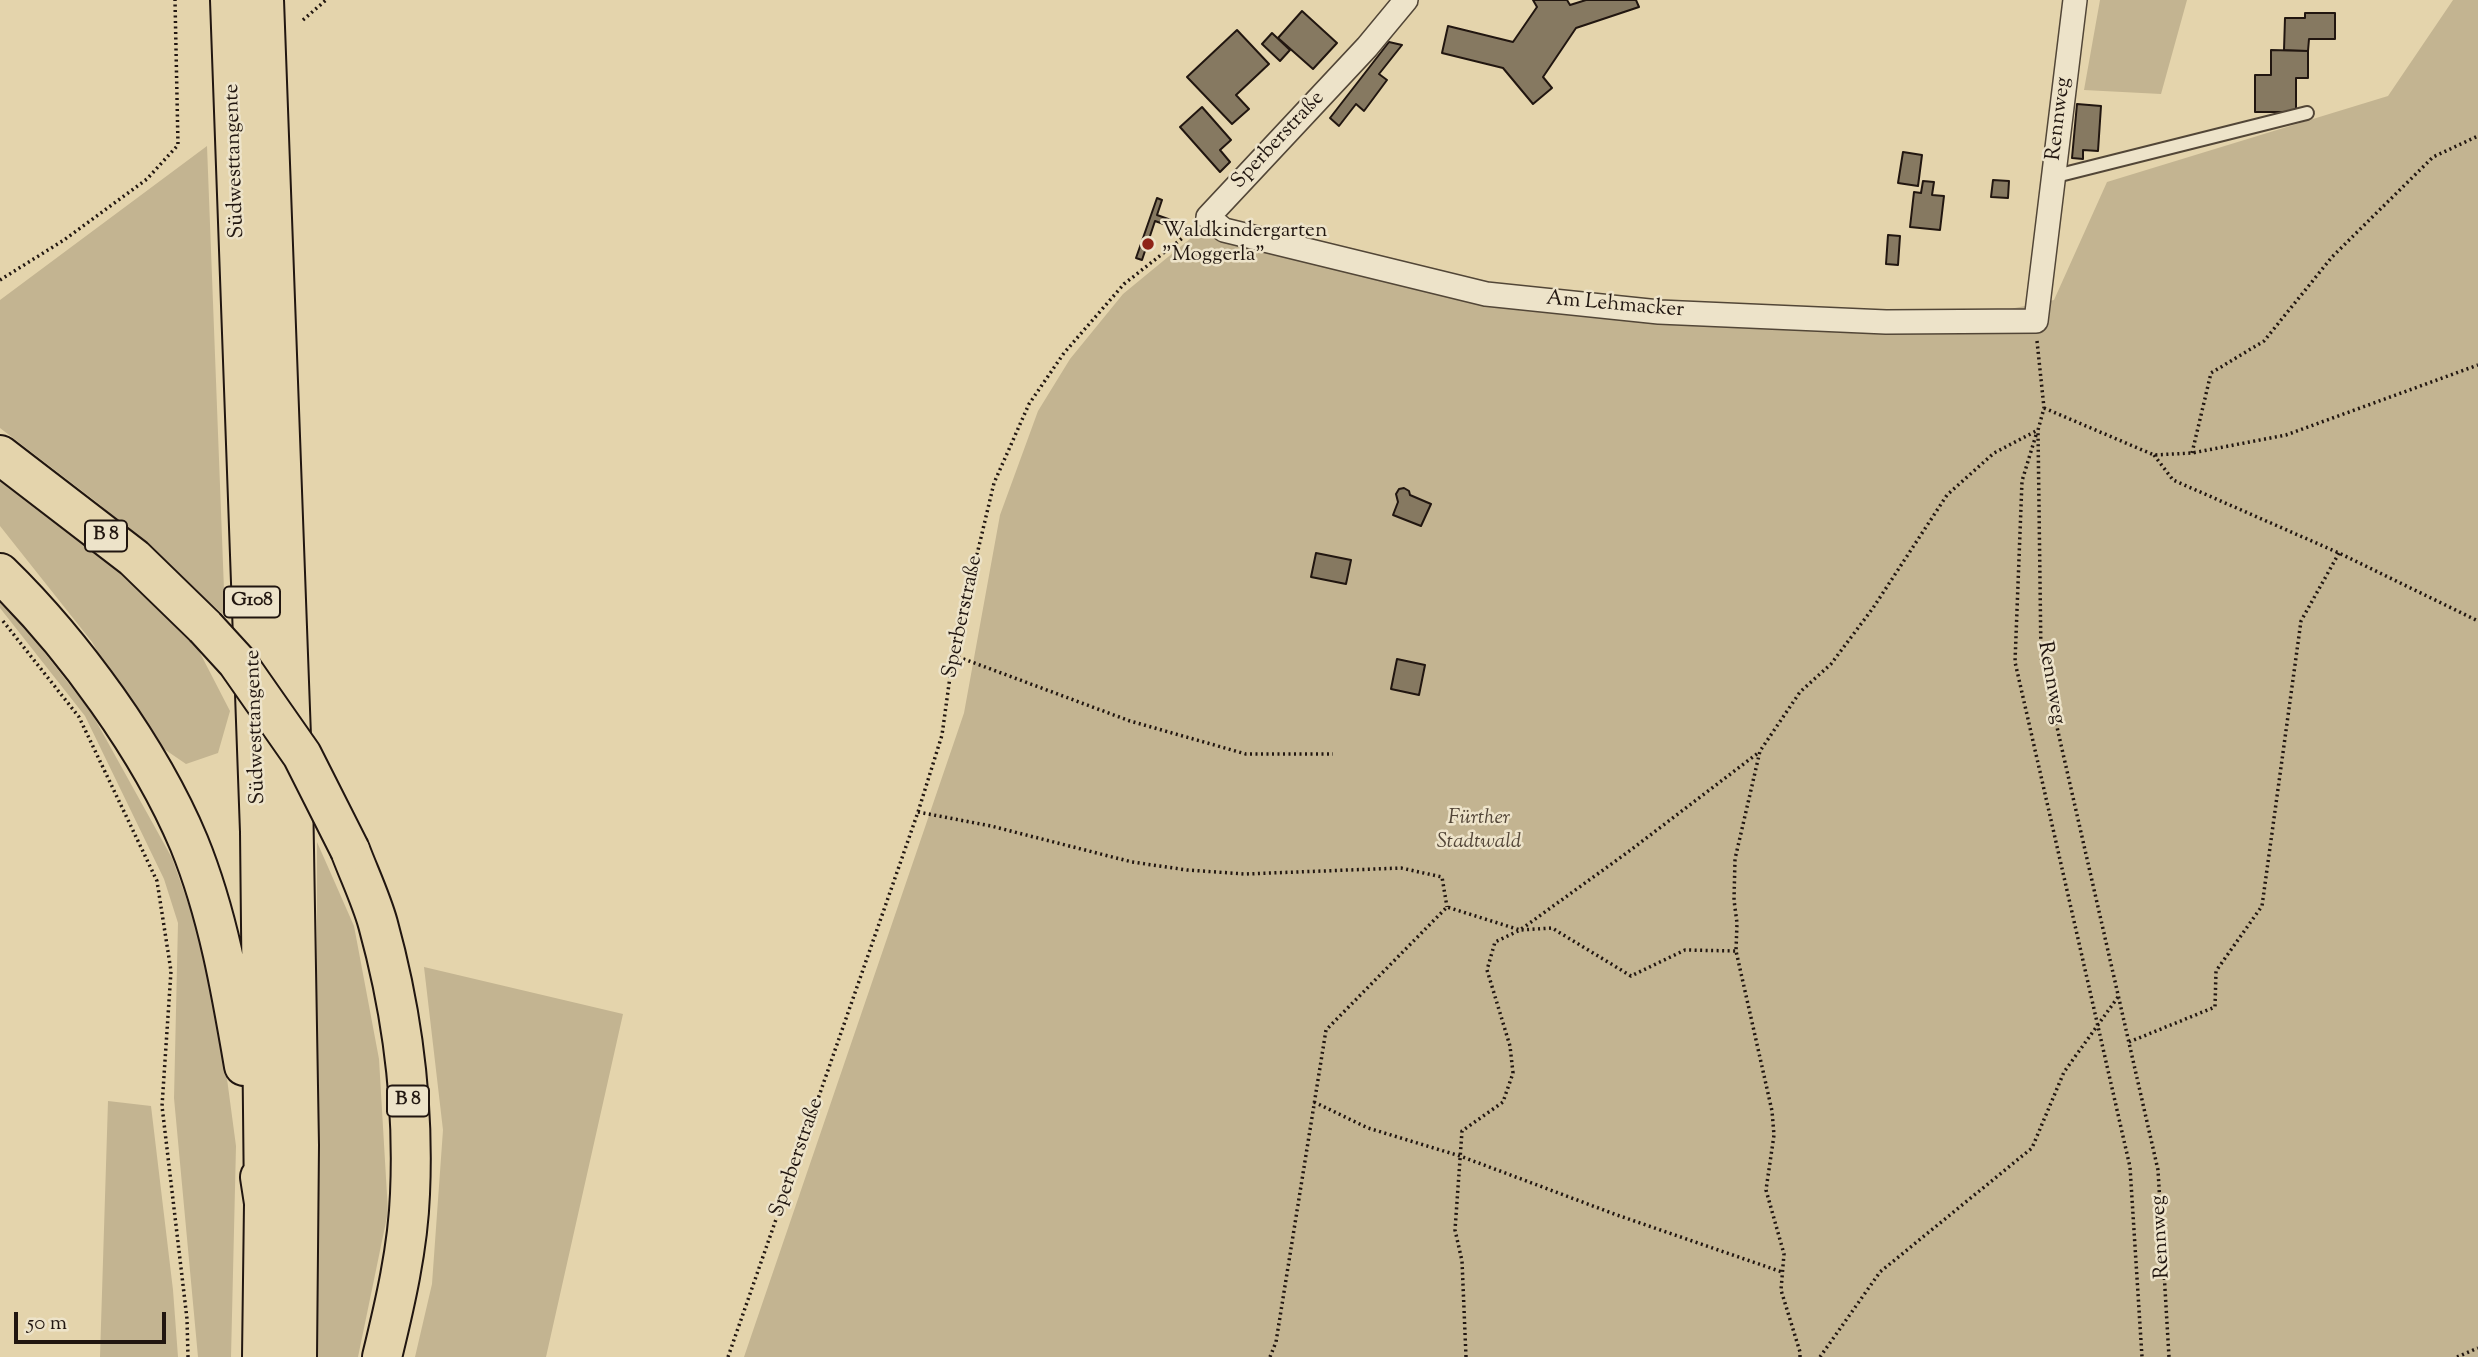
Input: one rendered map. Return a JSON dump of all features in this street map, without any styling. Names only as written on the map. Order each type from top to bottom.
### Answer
[{"type":"highway","name":"Südwesttangente","points":[[230,0],[260,832],[264,1203]]},
{"type":"highway","name":"Südwesttangente","points":[[264,0],[293,777],[299,1145],[296,1357]]},
{"type":"highway","name":"B 8","points":[[0,455],[134,558],[205,626],[237,662],[302,755],[350,850],[378,922],[397,1008],[409,1110],[410,1195],[394,1311],[382,1357]]},
{"type":"highway","points":[[0,573],[28,601],[98,688],[156,774],[189,844],[219,933],[246,1077],[264,1203],[262,1357]]},
{"type":"street","name":"Sperberstraße","points":[[1208,216],[1367,47],[1406,0]]},
{"type":"street","name":"Rennweg","points":[[2036,321],[2075,0]]},
{"type":"street","name":"Am Lehmacker","points":[[1208,216],[1224,230],[1486,294],[1659,312],[1885,322],[2036,321]]},
{"type":"lane","points":[[2052,177],[2307,113]]},
{"type":"path","points":[[0,281],[64,240],[147,179],[178,145],[175,0]]},
{"type":"path","points":[[303,20],[326,0]]},
{"type":"path","points":[[2192,453],[2211,373],[2264,341],[2332,257],[2433,157],[2478,136]]},
{"type":"path","name":"Sperberstraße","points":[[728,1357],[918,812],[942,735],[953,655],[995,483],[1029,404],[1064,353],[1124,284],[1208,216]]},
{"type":"path","name":"Rennweg","points":[[2036,321],[2044,408],[2038,430],[2041,657],[2158,1170],[2169,1357]]},
{"type":"path","points":[[2044,408],[2154,455],[2192,453],[2286,435],[2478,365]]},
{"type":"path","points":[[1466,1357],[1462,1261],[1455,1230],[1462,1131],[1503,1102],[1513,1073],[1510,1046],[1487,970],[1496,942],[1520,930],[1628,852],[1760,751],[1800,692],[1831,664],[1873,608],[1947,495],[1994,453],[2038,430]]},
{"type":"path","points":[[2038,430],[2022,481],[2015,662],[2130,1167],[2142,1357]]},
{"type":"path","points":[[2154,455],[2172,480],[2339,553],[2478,621]]},
{"type":"path","points":[[2129,1042],[2215,1007],[2216,971],[2262,906],[2301,621],[2339,553]]},
{"type":"path","points":[[0,617],[79,717],[157,881],[171,971],[162,1106],[187,1320],[188,1357]]},
{"type":"path","points":[[953,655],[1130,721],[1246,754],[1333,754]]},
{"type":"path","points":[[1760,751],[1735,859],[1736,951],[1772,1111],[1774,1135],[1766,1190],[1783,1254],[1781,1290],[1800,1357]]},
{"type":"path","points":[[918,812],[991,825],[1132,862],[1187,870],[1245,874],[1401,868],[1442,877],[1447,907]]},
{"type":"path","points":[[1447,907],[1520,930],[1552,928],[1631,976],[1685,950],[1736,951]]},
{"type":"path","points":[[1270,1357],[1276,1342],[1326,1030],[1447,907]]},
{"type":"path","points":[[1820,1357],[1880,1272],[2032,1149],[2064,1072],[2118,997]]},
{"type":"path","points":[[1314,1102],[1368,1128],[1460,1156],[1782,1272]]},
{"type":"path","points":[[2457,1357],[2478,1348]]},
{"type":"green space","points":[[2100,0],[2187,0],[2161,94],[2084,90]]},
{"type":"green space","name":"Fürther Stadtwald","points":[[2453,0],[2478,0],[2478,1357],[744,1357],[964,713],[1000,515],[1038,411],[1070,359],[1123,294],[1202,229],[1518,305],[1658,323],[1888,334],[2054,300],[2107,182],[2388,96]]},
{"type":"green space","points":[[207,146],[225,616],[99,504],[0,428],[0,300]]},
{"type":"green space","points":[[0,477],[100,553],[198,649],[230,711],[218,753],[186,764],[148,738],[92,642],[0,526]]},
{"type":"green space","points":[[0,596],[91,712],[172,858],[198,931],[215,989],[236,1146],[231,1357],[198,1357],[174,1098],[178,923],[164,879],[85,716],[0,608]]},
{"type":"green space","points":[[317,842],[354,926],[379,1059],[388,1212],[358,1357],[317,1357]]},
{"type":"green space","points":[[424,967],[623,1014],[546,1357],[415,1357],[432,1284],[443,1130]]},
{"type":"green space","points":[[108,1101],[151,1106],[173,1290],[178,1357],[100,1357]]},
{"type":"building","points":[[1533,0],[1567,0],[1570,5],[1586,0],[1636,0],[1639,7],[1576,28],[1543,77],[1552,88],[1533,104],[1503,68],[1442,53],[1448,26],[1513,42],[1537,7]]},
{"type":"building","points":[[1302,11],[1337,43],[1313,69],[1278,38]]},
{"type":"building","points":[[2305,13],[2335,13],[2335,39],[2309,39],[2308,51],[2284,50],[2285,18],[2305,18]]},
{"type":"building","points":[[1237,30],[1269,64],[1236,95],[1249,109],[1232,124],[1187,77]]},
{"type":"building","points":[[1272,33],[1290,50],[1280,61],[1262,44]]},
{"type":"building","points":[[1389,42],[1402,45],[1379,74],[1387,80],[1364,111],[1356,104],[1339,126],[1330,118]]},
{"type":"building","points":[[2271,50],[2308,51],[2308,78],[2296,78],[2296,112],[2255,112],[2255,75],[2271,75]]},
{"type":"building","points":[[2077,104],[2101,106],[2098,151],[2083,150],[2083,159],[2072,158]]},
{"type":"building","points":[[1202,107],[1231,140],[1220,150],[1230,162],[1220,172],[1180,127]]},
{"type":"building","points":[[1903,152],[1922,155],[1918,186],[1898,183]]},
{"type":"building","points":[[1993,180],[2009,181],[2008,198],[1991,197]]},
{"type":"building","points":[[1923,181],[1934,182],[1932,195],[1944,196],[1940,230],[1910,227],[1914,192],[1921,193]]},
{"type":"building","points":[[1157,198],[1162,200],[1157,215],[1171,220],[1169,226],[1155,221],[1142,260],[1136,258]]},
{"type":"building","points":[[1888,235],[1900,236],[1898,265],[1886,264]]},
{"type":"building","points":[[1404,488],[1410,495],[1431,504],[1421,526],[1393,515],[1398,502],[1396,494],[1399,489]]},
{"type":"building","points":[[1316,553],[1351,560],[1346,584],[1311,577]]},
{"type":"building","points":[[1397,659],[1425,665],[1419,695],[1391,689]]},
{"type":"place","name":"Waldkindergarten \"Moggerla\"","points":[[1148,244]]}]
